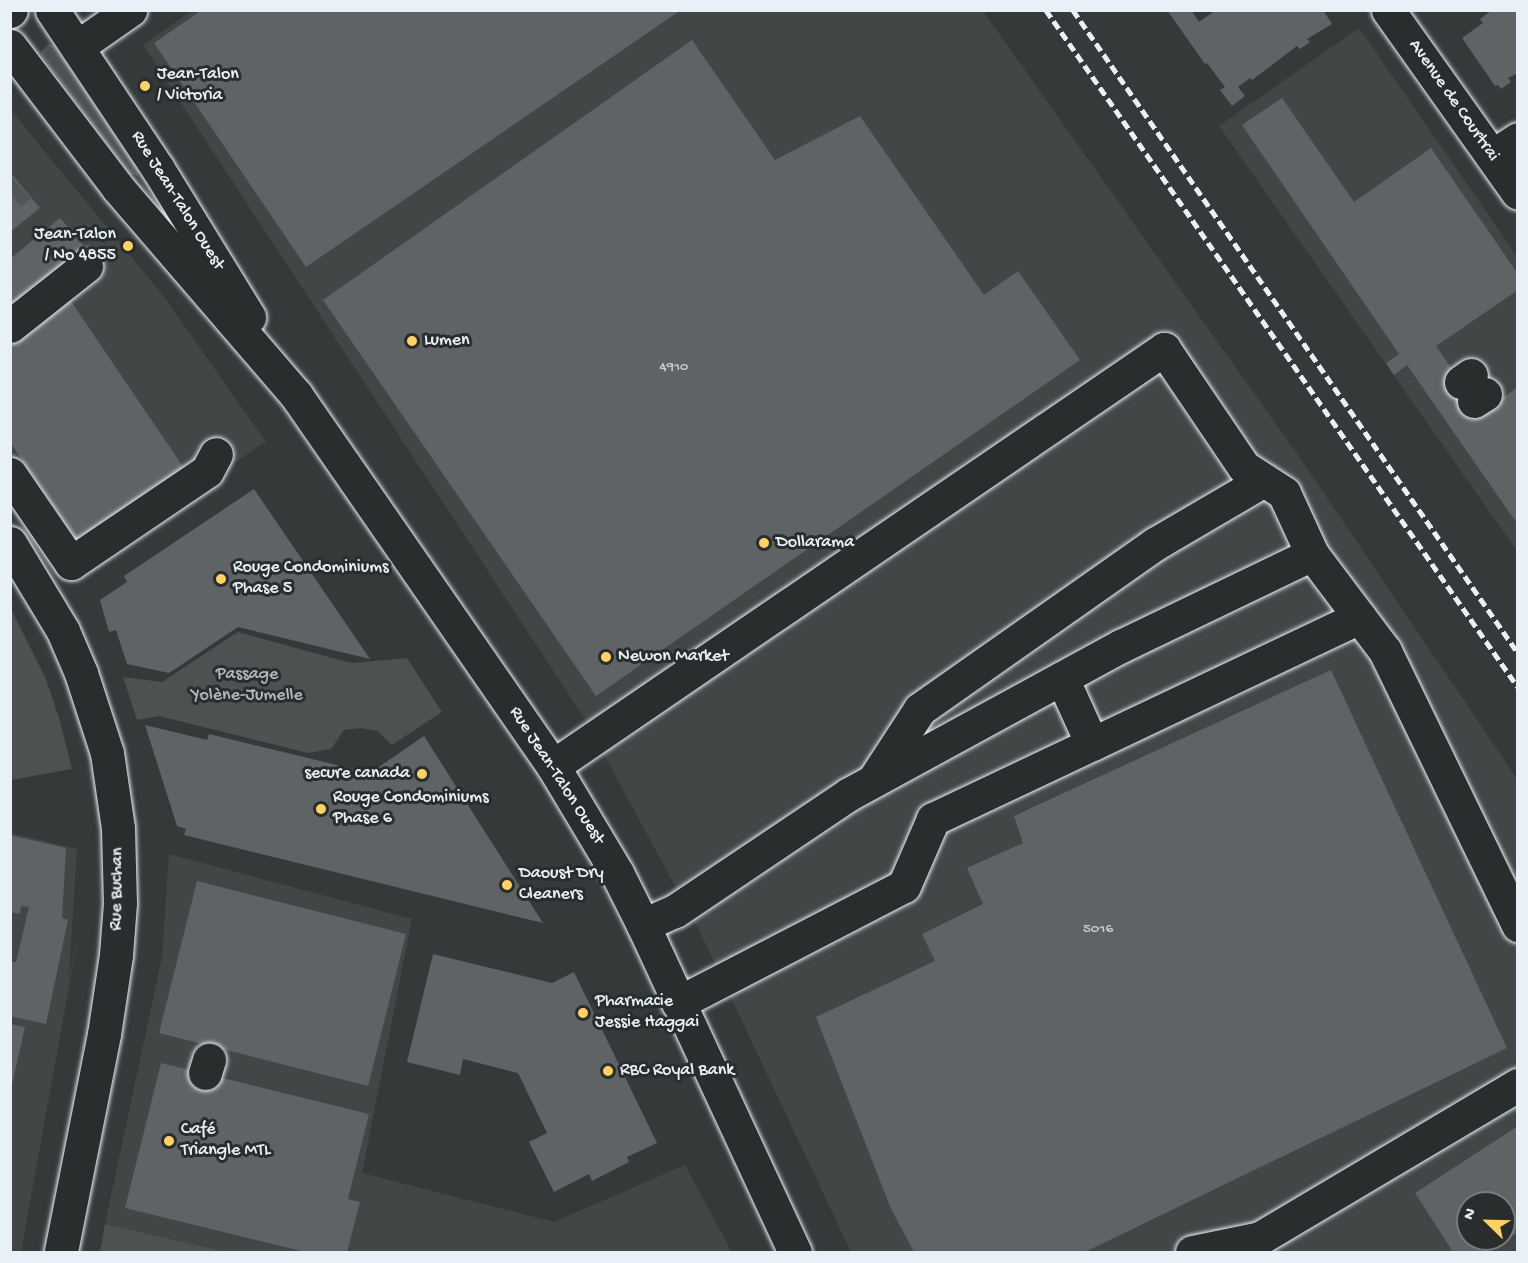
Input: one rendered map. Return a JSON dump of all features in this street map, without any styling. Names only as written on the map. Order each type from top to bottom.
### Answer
[{"type":"main road","name":"Rue Jean-Talon Ouest","points":[[52,10],[158,169],[296,395],[553,766],[617,873],[643,924],[795,1252]]},
{"type":"main road","points":[[77,47],[130,10]]},
{"type":"main road","name":"Avenue de Courtrai","points":[[1388,10],[1505,148],[1518,193]]},
{"type":"main road","name":"Rue Jean-Talon Ouest","points":[[10,46],[118,188],[296,395]]},
{"type":"main road","points":[[10,326],[86,266]]},
{"type":"main road","points":[[553,766],[1164,349],[1244,467],[1284,493],[1312,554],[1385,651],[1518,925]]},
{"type":"main road","points":[[10,474],[71,563],[207,471],[216,454]]},
{"type":"main road","points":[[873,781],[920,709],[1155,544],[1264,480]]},
{"type":"main road","name":"Rue Buchan","points":[[10,543],[63,631],[81,673],[107,753],[118,828],[120,903],[116,955],[104,1034],[61,1252]]},
{"type":"main road","points":[[643,924],[675,911],[849,794],[1121,646],[1312,554]]},
{"type":"main road","points":[[678,1003],[904,886],[933,819],[1359,618]]},
{"type":"main road","points":[[1062,678],[1092,744]]},
{"type":"main road","points":[[1192,1252],[1260,1238],[1518,1085]]},
{"type":"shaded area","points":[[193,10],[983,11],[1307,468],[1517,779],[1517,1252],[851,1252],[699,930],[583,716],[143,45]]},
{"type":"shaded area","points":[[1359,28],[1517,256],[1517,551],[1219,126]]},
{"type":"shaded area","points":[[10,109],[165,298],[266,442],[70,570],[11,485]]},
{"type":"shaded area","points":[[11,833],[77,849],[69,977],[80,926],[21,1252],[11,1252]]},
{"type":"shaded area","points":[[169,854],[412,919],[362,1173],[554,1222],[685,1165],[732,1252],[227,1252],[105,1224],[162,957]]},
{"type":"green space","points":[[48,44],[54,45],[138,170],[138,176],[130,174],[42,56],[41,52]]},
{"type":"green space","points":[[10,607],[46,679],[72,769],[11,780]]},
{"type":"green space","name":"Passage Yolène-Jumelle","points":[[238,632],[351,663],[407,658],[442,712],[392,745],[377,731],[361,728],[344,730],[331,749],[308,753],[159,716],[137,720],[123,677],[162,682]]},
{"type":"green space","points":[[105,1224],[227,1252],[100,1252]]},
{"type":"building","points":[[202,10],[681,10],[306,267],[154,43]]},
{"type":"building","points":[[1167,10],[1191,10],[1199,22],[1216,10],[1323,10],[1332,24],[1307,39],[1310,42],[1300,49],[1297,46],[1252,80],[1250,78],[1238,87],[1245,96],[1232,106],[1220,90],[1225,87],[1207,63],[1205,64]]},
{"type":"building","points":[[1492,10],[1518,10],[1518,73],[1508,78],[1511,82],[1501,89],[1498,85],[1495,86],[1462,38],[1483,23],[1480,19]]},
{"type":"building","points":[[692,40],[775,160],[860,116],[984,295],[1018,271],[1080,360],[596,696],[323,300]]},
{"type":"building","points":[[1282,98],[1354,202],[1431,148],[1518,274],[1518,290],[1436,346],[1482,412],[1518,387],[1518,525],[1407,365],[1394,375],[1386,363],[1399,354],[1242,125]]},
{"type":"building","points":[[10,172],[40,208],[10,232]]},
{"type":"building","points":[[60,218],[90,253],[10,319],[10,259]]},
{"type":"building","points":[[66,294],[186,471],[81,546],[10,442],[10,336]]},
{"type":"building","name":"Rouge Condominiums Phase 5","points":[[254,489],[370,659],[238,627],[169,673],[127,664],[116,630],[109,632],[100,600],[127,582],[124,576]]},
{"type":"building","points":[[1331,670],[1507,1048],[1085,1252],[914,1252],[891,1209],[816,1017],[935,961],[922,934],[983,904],[967,868],[1023,843],[1014,816]]},
{"type":"building","name":"Rouge Condominiums Phase 6","points":[[145,725],[207,740],[209,734],[370,773],[424,736],[543,923],[184,835],[186,829],[177,826]]},
{"type":"building","points":[[10,835],[66,848],[62,918],[68,920],[46,1024],[10,1016],[10,962],[16,962],[29,907],[21,906],[20,914],[10,912]]},
{"type":"building","points":[[197,881],[406,934],[368,1086],[159,1033]]},
{"type":"building","points":[[433,954],[552,983],[574,972],[657,1143],[627,1157],[629,1162],[592,1181],[589,1174],[554,1192],[529,1142],[547,1133],[518,1073],[463,1059],[460,1075],[407,1062]]},
{"type":"building","points":[[10,1024],[25,1027],[11,1089],[10,1089]]},
{"type":"building","points":[[161,1063],[369,1114],[348,1199],[360,1202],[347,1252],[305,1252],[125,1208]]},
{"type":"building","points":[[1518,1126],[1518,1232],[1516,1233],[1516,1191],[1456,1191],[1456,1251],[1489,1251],[1453,1252],[1415,1193]]},
{"type":"tunnel","points":[[10,194],[20,185]]},
{"type":"railway","points":[[1046,10],[1518,687]]},
{"type":"railway","points":[[1073,10],[1518,653]]},
{"type":"place","name":"Jean-Talon / Victoria","points":[[145,86]]},
{"type":"place","name":"Jean-Talon / No 4855","points":[[128,246]]},
{"type":"place","name":"Lumen","points":[[412,341]]},
{"type":"place","name":"Dollarama","points":[[764,543]]},
{"type":"place","name":"Rouge Condominiums Phase 5","points":[[221,579]]},
{"type":"place","name":"Newon Market","points":[[606,657]]},
{"type":"place","name":"secure canada","points":[[422,774]]},
{"type":"place","name":"Rouge Condominiums Phase 6","points":[[321,809]]},
{"type":"place","name":"Daoust Dry Cleaners","points":[[507,885]]},
{"type":"place","name":"Pharmacie Jessie Haggai","points":[[583,1013]]},
{"type":"place","name":"RBC Royal Bank","points":[[608,1071]]},
{"type":"place","name":"Café Triangle MTL","points":[[169,1141]]}]
